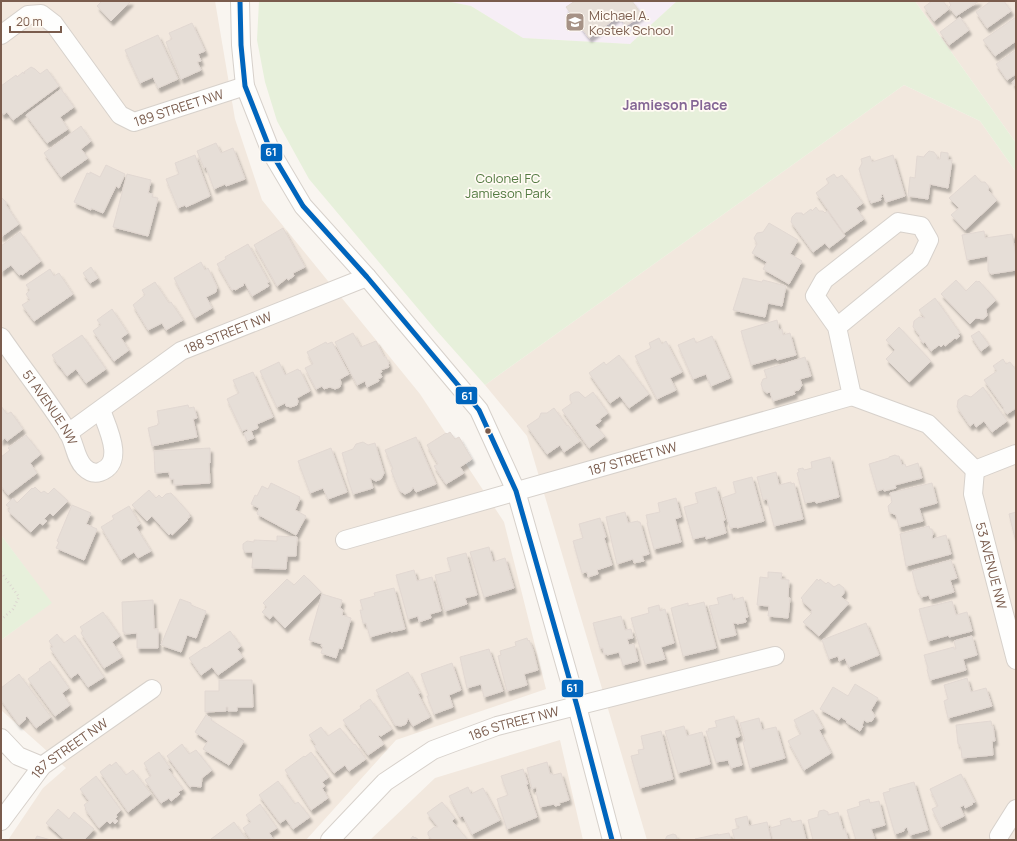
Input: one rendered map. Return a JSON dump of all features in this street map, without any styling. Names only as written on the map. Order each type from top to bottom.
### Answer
[{"type":"street","points":[[240,3],[245,86],[271,152],[303,206],[367,277],[479,410],[516,491],[577,706],[612,840]]},
{"type":"street","name":"189 STREET NW","points":[[1,35],[28,15],[41,14],[54,24],[120,115],[134,122],[245,86]]},
{"type":"street","points":[[837,327],[920,259],[929,240],[921,226],[898,222],[824,280],[815,296],[837,327],[852,396],[928,424],[976,470],[1016,454]]},
{"type":"street","name":"188 STREET NW","points":[[68,433],[181,350],[367,277]]},
{"type":"street","name":"51 AVENUE NW","points":[[1,337],[68,433],[82,464],[92,473],[104,471],[113,460],[114,453],[101,410]]},
{"type":"street","name":"187 STREET NW","points":[[345,540],[852,396]]},
{"type":"street","name":"53 AVENUE NW","points":[[976,470],[973,494],[1016,660]]},
{"type":"street","name":"186 STREET NW","points":[[330,840],[385,782],[433,750],[497,726],[775,656]]},
{"type":"street","name":"187 STREET NW","points":[[1,821],[42,766],[152,689]]},
{"type":"street","points":[[1,738],[18,756],[42,766]]},
{"type":"street","points":[[996,839],[1016,809]]},
{"type":"path","points":[[1,572],[19,597],[14,610],[1,620]]},
{"type":"shaded area","points":[[1,1],[215,1],[235,119],[262,200],[420,394],[504,522],[546,689],[396,740],[306,840],[8,840],[43,788],[66,768],[1,710],[1,640],[51,603],[1,535]]},
{"type":"shaded area","name":"Michael A. Kostek School","points":[[446,1],[677,1],[630,44],[523,38],[471,6]]},
{"type":"shaded area","points":[[915,1],[1016,1],[1016,143]]},
{"type":"shaded area","points":[[904,85],[980,121],[1016,172],[1016,840],[647,840],[527,436],[485,385]]},
{"type":"shaded area","points":[[560,740],[583,840],[370,840],[435,778]]},
{"type":"green space","name":"Colonel FC Jamieson Park","points":[[259,1],[446,1],[471,6],[523,38],[630,44],[677,1],[915,1],[1016,143],[1016,172],[980,121],[904,85],[485,385],[436,330],[309,179],[277,121],[265,82],[257,40]]},
{"type":"green space","points":[[1,535],[52,603],[1,640],[2,598]]},
{"type":"building","points":[[102,1],[131,1],[111,21],[97,6]]},
{"type":"building","points":[[575,1],[632,1],[642,15],[626,26],[619,16],[589,38],[566,7]]},
{"type":"building","points":[[932,1],[943,1],[949,9],[934,21],[924,7]]},
{"type":"building","points":[[979,1],[956,16],[949,7],[951,5],[949,2]]},
{"type":"building","points":[[991,1],[1004,1],[1011,11],[987,28],[976,12]]},
{"type":"building","points":[[960,17],[969,30],[949,45],[940,32]]},
{"type":"building","points":[[1016,17],[1016,41],[995,56],[983,40]]},
{"type":"building","points":[[192,23],[205,51],[198,54],[201,61],[197,62],[201,70],[181,79],[166,42],[172,39],[169,33]]},
{"type":"building","points":[[158,35],[178,79],[158,88],[153,77],[140,83],[125,50]]},
{"type":"building","points":[[1016,50],[1016,74],[1007,80],[996,64]]},
{"type":"building","points":[[31,67],[40,74],[47,69],[59,86],[13,120],[7,112],[4,114],[1,113],[1,86],[16,75],[17,77],[23,72],[24,74],[24,72]]},
{"type":"building","points":[[1016,79],[1016,87],[1012,82]]},
{"type":"building","points":[[61,89],[74,107],[60,117],[68,129],[47,143],[26,115]]},
{"type":"building","points":[[81,126],[91,141],[81,149],[88,158],[61,177],[44,153]]},
{"type":"building","points":[[216,143],[221,153],[233,148],[245,179],[226,186],[225,184],[214,189],[206,167],[204,168],[197,151]]},
{"type":"building","points":[[929,151],[934,152],[937,159],[940,159],[941,152],[948,153],[948,160],[952,160],[948,188],[930,184],[928,199],[908,196],[910,177],[915,178],[917,156],[924,157]]},
{"type":"building","points":[[195,155],[210,196],[186,207],[185,205],[178,208],[166,179],[179,174],[175,163]]},
{"type":"building","points":[[893,155],[905,196],[886,202],[883,194],[880,198],[881,200],[871,203],[870,200],[869,201],[859,169],[862,163],[861,159],[870,156],[872,162]]},
{"type":"building","points":[[106,165],[125,174],[119,188],[116,186],[103,213],[91,208],[91,210],[74,202],[87,173],[90,174],[90,172],[100,177]]},
{"type":"building","points":[[127,174],[151,180],[148,193],[153,194],[152,197],[158,198],[148,236],[113,227]]},
{"type":"building","points":[[834,174],[837,178],[842,175],[863,203],[856,208],[864,219],[844,233],[816,193],[829,183],[826,179]]},
{"type":"building","points":[[975,175],[981,182],[985,182],[989,187],[988,190],[997,200],[965,230],[951,215],[959,208],[949,198]]},
{"type":"building","points":[[1,197],[6,202],[6,205],[19,224],[1,237]]},
{"type":"building","points":[[816,207],[819,211],[823,211],[825,213],[827,211],[845,236],[829,248],[825,243],[813,252],[791,222],[792,217],[796,213],[802,213],[803,215],[811,209],[812,211]]},
{"type":"building","points":[[769,223],[798,240],[790,254],[802,261],[789,284],[763,269],[767,262],[752,253],[757,244],[754,238],[757,233],[763,232]]},
{"type":"building","points":[[283,228],[305,267],[293,273],[294,276],[288,280],[287,278],[277,286],[254,245]]},
{"type":"building","points":[[984,231],[985,238],[1012,234],[1016,257],[1016,270],[991,274],[988,271],[988,256],[967,260],[962,235]]},
{"type":"building","points":[[20,232],[41,261],[22,275],[19,275],[11,265],[1,272],[1,246]]},
{"type":"building","points":[[248,244],[269,282],[267,283],[269,286],[252,296],[245,283],[235,290],[232,290],[217,264],[226,259],[225,257]]},
{"type":"building","points":[[201,262],[205,270],[208,268],[217,287],[216,292],[206,297],[212,308],[195,318],[174,278]]},
{"type":"building","points":[[91,267],[98,278],[90,283],[83,273]]},
{"type":"building","points":[[50,269],[54,276],[59,273],[73,294],[34,321],[22,305],[30,300],[26,294],[30,290],[26,285]]},
{"type":"building","points":[[743,278],[762,282],[763,280],[786,286],[782,306],[768,303],[765,317],[733,310]]},
{"type":"building","points":[[956,280],[966,291],[976,281],[979,281],[996,300],[986,309],[987,316],[983,319],[976,318],[970,324],[941,294]]},
{"type":"building","points":[[155,282],[183,320],[166,330],[162,323],[148,330],[133,305],[145,295],[142,290]]},
{"type":"building","points":[[935,298],[960,333],[958,334],[960,336],[945,346],[944,344],[941,347],[939,345],[931,351],[925,342],[923,343],[913,327],[914,321],[919,317],[925,318],[919,310]]},
{"type":"building","points":[[112,309],[128,333],[121,338],[129,350],[114,361],[93,331],[101,325],[97,320]]},
{"type":"building","points":[[777,320],[779,330],[782,329],[783,335],[790,333],[796,355],[777,360],[776,358],[751,365],[741,331]]},
{"type":"building","points":[[899,327],[931,361],[909,382],[886,359],[895,350],[886,340]]},
{"type":"building","points":[[979,331],[989,345],[981,351],[971,336]]},
{"type":"building","points":[[353,333],[361,347],[376,341],[389,364],[389,367],[381,370],[382,372],[380,373],[382,377],[378,379],[379,381],[367,387],[365,381],[357,385],[335,342]]},
{"type":"building","points":[[82,335],[106,369],[86,383],[76,369],[67,376],[52,355]]},
{"type":"building","points":[[712,336],[730,378],[711,386],[706,374],[693,379],[678,345],[694,338],[696,343]]},
{"type":"building","points":[[659,338],[662,344],[666,341],[682,372],[670,378],[676,390],[657,399],[635,356],[651,348],[649,343]]},
{"type":"building","points":[[326,342],[327,344],[332,342],[349,374],[340,379],[340,387],[335,389],[330,387],[324,389],[322,386],[316,389],[305,368],[313,364],[307,352]]},
{"type":"building","points":[[619,355],[649,394],[629,408],[620,396],[610,403],[589,373],[604,362],[606,365]]},
{"type":"building","points":[[805,357],[811,376],[800,379],[802,385],[799,390],[794,391],[795,394],[773,401],[770,392],[767,393],[763,390],[761,384],[763,379],[767,378],[764,370]]},
{"type":"building","points":[[1003,359],[1006,364],[1010,362],[1016,370],[1016,408],[1007,414],[984,380],[997,371],[993,366]]},
{"type":"building","points":[[279,362],[285,375],[298,369],[299,371],[300,370],[310,391],[297,398],[297,405],[291,407],[286,406],[285,403],[277,407],[260,371]]},
{"type":"building","points":[[253,372],[273,417],[257,424],[258,428],[251,431],[254,438],[247,441],[244,433],[248,431],[247,429],[242,431],[227,399],[239,393],[233,380]]},
{"type":"building","points":[[983,387],[1007,421],[992,432],[984,421],[976,427],[974,423],[970,426],[957,407],[958,400],[965,395],[971,397]]},
{"type":"building","points":[[575,392],[579,392],[585,398],[593,392],[608,413],[595,425],[605,436],[589,448],[562,410],[572,403],[570,400],[570,395]]},
{"type":"building","points":[[188,405],[189,408],[194,407],[197,418],[193,419],[197,437],[152,446],[148,428],[159,424],[157,411]]},
{"type":"building","points":[[1,406],[7,414],[11,412],[23,429],[7,441],[5,438],[1,441]]},
{"type":"building","points":[[554,408],[580,441],[564,452],[560,445],[547,454],[527,426],[539,418],[541,413],[547,413]]},
{"type":"building","points":[[450,432],[455,439],[459,437],[472,459],[460,467],[464,473],[446,484],[434,466],[438,464],[427,445]]},
{"type":"building","points":[[26,435],[41,454],[30,463],[37,473],[8,495],[1,486],[1,457],[10,450],[8,448]]},
{"type":"building","points":[[416,437],[436,484],[416,492],[413,487],[411,491],[405,494],[400,491],[397,485],[391,470],[393,469],[385,450]]},
{"type":"building","points":[[363,442],[368,445],[375,443],[384,473],[381,479],[376,481],[370,478],[373,488],[353,494],[346,473],[348,473],[342,453],[353,449],[356,444]]},
{"type":"building","points":[[210,448],[210,483],[174,485],[174,479],[170,479],[169,472],[155,473],[154,451]]},
{"type":"building","points":[[331,448],[347,492],[328,499],[323,488],[310,493],[298,461]]},
{"type":"building","points":[[895,455],[899,456],[902,465],[905,464],[906,467],[918,463],[922,478],[895,485],[896,488],[877,491],[869,464]]},
{"type":"building","points":[[830,457],[839,497],[816,503],[815,501],[805,503],[797,473],[799,472],[798,469],[803,468],[804,470],[812,468],[811,462]]},
{"type":"building","points":[[776,472],[779,485],[791,482],[791,484],[794,483],[803,519],[774,526],[767,499],[763,500],[757,477]]},
{"type":"building","points":[[752,477],[764,521],[737,528],[730,528],[722,498],[736,493],[733,482]]},
{"type":"building","points":[[271,483],[300,497],[295,510],[306,516],[296,535],[257,514],[259,508],[251,504],[255,495],[257,496],[262,486],[268,489]]},
{"type":"building","points":[[932,483],[937,503],[919,508],[923,521],[899,527],[896,515],[889,512],[888,506],[892,502],[890,493]]},
{"type":"building","points":[[35,487],[41,493],[44,491],[48,494],[54,488],[68,501],[53,516],[50,513],[44,519],[47,521],[43,525],[40,523],[31,532],[8,511],[10,508],[6,505],[13,498],[17,503],[32,488],[33,489]]},
{"type":"building","points":[[716,487],[725,520],[723,521],[726,533],[706,539],[706,536],[693,539],[684,507],[698,503],[695,493]]},
{"type":"building","points":[[149,490],[156,498],[159,495],[162,498],[166,494],[171,493],[190,514],[190,517],[187,519],[188,520],[172,535],[171,533],[169,535],[152,516],[147,521],[132,505]]},
{"type":"building","points":[[676,498],[681,517],[675,519],[681,542],[654,549],[646,515],[660,512],[658,503]]},
{"type":"building","points":[[72,505],[91,513],[86,524],[97,529],[84,560],[56,548],[59,542],[57,541]]},
{"type":"building","points":[[129,506],[140,524],[136,527],[151,551],[138,558],[134,552],[121,560],[101,527],[114,519],[112,516]]},
{"type":"building","points":[[625,512],[628,523],[640,522],[649,554],[642,556],[644,561],[634,563],[633,559],[617,564],[606,517]]},
{"type":"building","points":[[1016,512],[1016,538],[1015,538],[1009,514]]},
{"type":"building","points":[[600,518],[612,565],[597,570],[598,574],[588,577],[587,572],[582,573],[573,541],[583,538],[579,524]]},
{"type":"building","points":[[929,526],[930,529],[932,529],[932,539],[946,535],[951,554],[906,566],[900,534]]},
{"type":"building","points":[[277,536],[297,537],[296,556],[287,556],[286,569],[252,568],[253,552],[245,552],[243,549],[243,544],[247,541],[254,542],[254,540],[277,541]]},
{"type":"building","points":[[489,547],[493,562],[505,558],[514,588],[484,597],[470,552]]},
{"type":"building","points":[[466,553],[477,595],[465,598],[467,604],[445,611],[435,575],[451,571],[447,558]]},
{"type":"building","points":[[951,560],[957,578],[950,580],[954,592],[930,599],[929,595],[921,597],[917,590],[912,571]]},
{"type":"building","points":[[414,570],[417,581],[432,577],[441,611],[430,614],[431,618],[419,622],[418,616],[408,619],[396,575]]},
{"type":"building","points":[[768,572],[782,573],[781,579],[789,580],[788,597],[790,598],[788,618],[768,616],[769,606],[757,605],[760,577],[768,578]]},
{"type":"building","points":[[304,575],[321,592],[285,628],[273,615],[270,619],[262,612],[267,607],[263,603],[287,579],[294,585]]},
{"type":"building","points":[[817,579],[819,581],[820,579],[826,584],[828,582],[834,587],[839,584],[844,588],[844,593],[841,597],[849,603],[819,636],[803,622],[812,613],[812,610],[802,601],[803,600],[801,598]]},
{"type":"building","points":[[394,588],[405,629],[370,637],[366,623],[363,623],[360,610],[363,610],[360,600],[375,596],[374,593]]},
{"type":"building","points":[[322,594],[342,600],[340,608],[343,610],[342,615],[351,618],[342,649],[339,648],[336,658],[321,653],[323,647],[321,646],[322,644],[309,640]]},
{"type":"building","points":[[732,594],[733,600],[743,597],[748,617],[745,618],[746,622],[737,624],[733,623],[736,635],[719,639],[709,606],[719,604],[717,598]]},
{"type":"building","points":[[180,599],[206,611],[196,638],[187,635],[181,652],[161,645]]},
{"type":"building","points":[[153,600],[154,629],[158,629],[158,648],[137,648],[137,633],[125,634],[125,632],[123,632],[122,602]]},
{"type":"building","points":[[952,601],[956,615],[967,612],[972,631],[928,641],[919,609]]},
{"type":"building","points":[[704,602],[716,648],[683,656],[671,608],[688,603],[688,606]]},
{"type":"building","points":[[659,605],[660,611],[665,609],[674,643],[661,647],[665,659],[645,664],[631,618],[649,613],[648,608]]},
{"type":"building","points":[[103,612],[120,636],[112,642],[122,657],[104,668],[81,633],[83,631],[80,627]]},
{"type":"building","points":[[621,616],[625,630],[631,629],[633,638],[627,639],[629,645],[634,644],[638,661],[623,665],[619,652],[607,655],[604,654],[603,648],[600,648],[593,623]]},
{"type":"building","points":[[866,623],[879,655],[849,667],[845,658],[839,661],[838,656],[829,659],[822,640]]},
{"type":"building","points":[[230,631],[241,646],[237,649],[243,657],[218,675],[212,667],[201,675],[189,658]]},
{"type":"building","points":[[57,634],[64,643],[75,635],[104,677],[88,687],[78,673],[71,678],[50,648],[53,647],[49,641]]},
{"type":"building","points":[[972,636],[977,655],[963,659],[966,670],[930,680],[924,655],[954,647],[954,649],[956,649],[954,641]]},
{"type":"building","points":[[527,638],[533,650],[538,670],[524,674],[527,685],[507,691],[498,656],[501,655],[500,651],[516,646],[515,642]]},
{"type":"building","points":[[489,649],[503,691],[484,697],[481,684],[467,688],[460,657]]},
{"type":"building","points":[[50,661],[69,688],[62,693],[70,705],[55,716],[28,679]]},
{"type":"building","points":[[452,663],[461,690],[449,695],[453,707],[434,714],[421,674]]},
{"type":"building","points":[[408,672],[420,693],[418,694],[430,717],[413,726],[408,718],[406,724],[401,726],[395,725],[376,690]]},
{"type":"building","points":[[19,674],[51,717],[36,728],[27,716],[25,718],[26,719],[19,725],[1,700],[1,688]]},
{"type":"building","points":[[967,678],[971,692],[986,688],[992,706],[948,718],[944,701],[948,699],[944,685]]},
{"type":"building","points":[[219,680],[252,680],[253,707],[237,707],[237,711],[228,711],[228,707],[226,707],[226,711],[205,712],[205,691],[219,691]]},
{"type":"building","points":[[855,684],[878,698],[871,710],[875,716],[872,721],[867,722],[864,720],[860,731],[841,717],[839,720],[820,709],[833,687],[848,696]]},
{"type":"building","points":[[370,699],[392,729],[381,736],[378,736],[384,744],[368,755],[343,720],[361,708],[360,706]]},
{"type":"building","points":[[813,710],[823,728],[819,730],[831,753],[804,770],[788,741],[801,734],[794,720]]},
{"type":"building","points":[[206,715],[212,719],[211,720],[244,741],[229,765],[203,749],[208,741],[195,732]]},
{"type":"building","points":[[734,716],[740,736],[735,738],[742,765],[731,768],[728,760],[716,762],[706,731],[717,727],[715,721]]},
{"type":"building","points":[[759,718],[762,730],[776,727],[785,758],[750,768],[740,723]]},
{"type":"building","points":[[991,721],[995,741],[992,741],[993,755],[962,758],[961,748],[958,744],[956,725]]},
{"type":"building","points":[[684,726],[687,736],[702,732],[710,764],[678,773],[665,731]]},
{"type":"building","points":[[321,727],[328,736],[340,728],[354,745],[355,744],[366,759],[349,771],[345,765],[334,773],[314,746],[316,745],[309,735]]},
{"type":"building","points":[[661,731],[673,779],[640,788],[631,756],[639,754],[638,750],[644,749],[641,736]]},
{"type":"building","points":[[182,744],[189,754],[196,750],[212,770],[202,778],[201,787],[190,787],[167,756]]},
{"type":"building","points":[[159,752],[170,768],[168,769],[183,789],[178,792],[180,794],[171,801],[169,798],[161,803],[145,780],[151,776],[144,763]]},
{"type":"building","points":[[311,752],[329,777],[322,782],[325,786],[322,788],[328,798],[311,810],[285,770]]},
{"type":"building","points":[[116,762],[126,775],[133,770],[151,794],[128,812],[100,772],[110,764],[111,766]]},
{"type":"building","points":[[547,762],[550,774],[553,775],[561,773],[569,800],[559,803],[560,805],[555,806],[554,804],[540,807],[536,787],[532,789],[527,768]]},
{"type":"building","points":[[523,769],[528,784],[526,784],[537,817],[507,829],[497,799],[508,795],[501,776]]},
{"type":"building","points":[[961,774],[975,802],[965,808],[964,805],[960,807],[964,816],[941,827],[932,809],[938,806],[930,789]]},
{"type":"building","points":[[96,776],[121,810],[116,815],[117,817],[115,819],[118,821],[115,824],[113,821],[110,824],[107,821],[99,828],[85,809],[86,808],[84,805],[89,801],[80,789]]},
{"type":"building","points":[[278,781],[295,804],[298,802],[310,817],[293,829],[286,819],[280,823],[259,795]]},
{"type":"building","points":[[914,782],[928,830],[910,835],[907,827],[904,831],[895,834],[883,793],[890,791],[889,789]]},
{"type":"building","points":[[468,787],[471,794],[483,788],[500,820],[472,834],[463,816],[460,817],[449,796]]},
{"type":"building","points":[[869,799],[870,803],[879,801],[885,825],[871,829],[875,840],[856,840],[847,810],[860,806],[859,802]]},
{"type":"building","points":[[442,802],[455,818],[452,821],[468,840],[432,840],[428,835],[428,832],[434,827],[438,827],[427,813]]},
{"type":"building","points":[[260,804],[277,828],[269,833],[274,840],[251,840],[243,828],[251,822],[246,815]]},
{"type":"building","points":[[58,809],[69,819],[74,812],[94,829],[84,840],[65,840],[46,823]]},
{"type":"building","points":[[824,810],[828,812],[828,815],[838,812],[843,830],[845,829],[848,840],[813,840],[808,820],[818,817],[819,811]]},
{"type":"building","points":[[747,816],[749,826],[767,822],[771,840],[735,840],[732,830],[739,828],[739,826],[737,826],[735,819]]},
{"type":"building","points":[[790,818],[792,822],[801,820],[806,840],[773,840],[770,828],[781,825],[780,821]]},
{"type":"building","points":[[234,822],[247,840],[211,839]]},
{"type":"building","points":[[729,833],[731,840],[695,839],[718,834]]},
{"type":"building","points":[[673,834],[676,835],[677,840],[665,840],[667,836]]},
{"type":"building","points":[[37,836],[51,840],[35,840]]},
{"type":"building","points":[[413,836],[414,838],[415,837],[419,840],[410,840]]},
{"type":"transit line","name":"61","points":[[240,1],[241,45],[245,86],[271,152],[303,206],[367,277],[479,410],[516,491],[577,706],[612,840]]},
{"type":"place","name":"Michael A. Kostek School","points":[[575,22]]},
{"type":"district","name":"Jamieson Place","points":[[675,105]]}]
